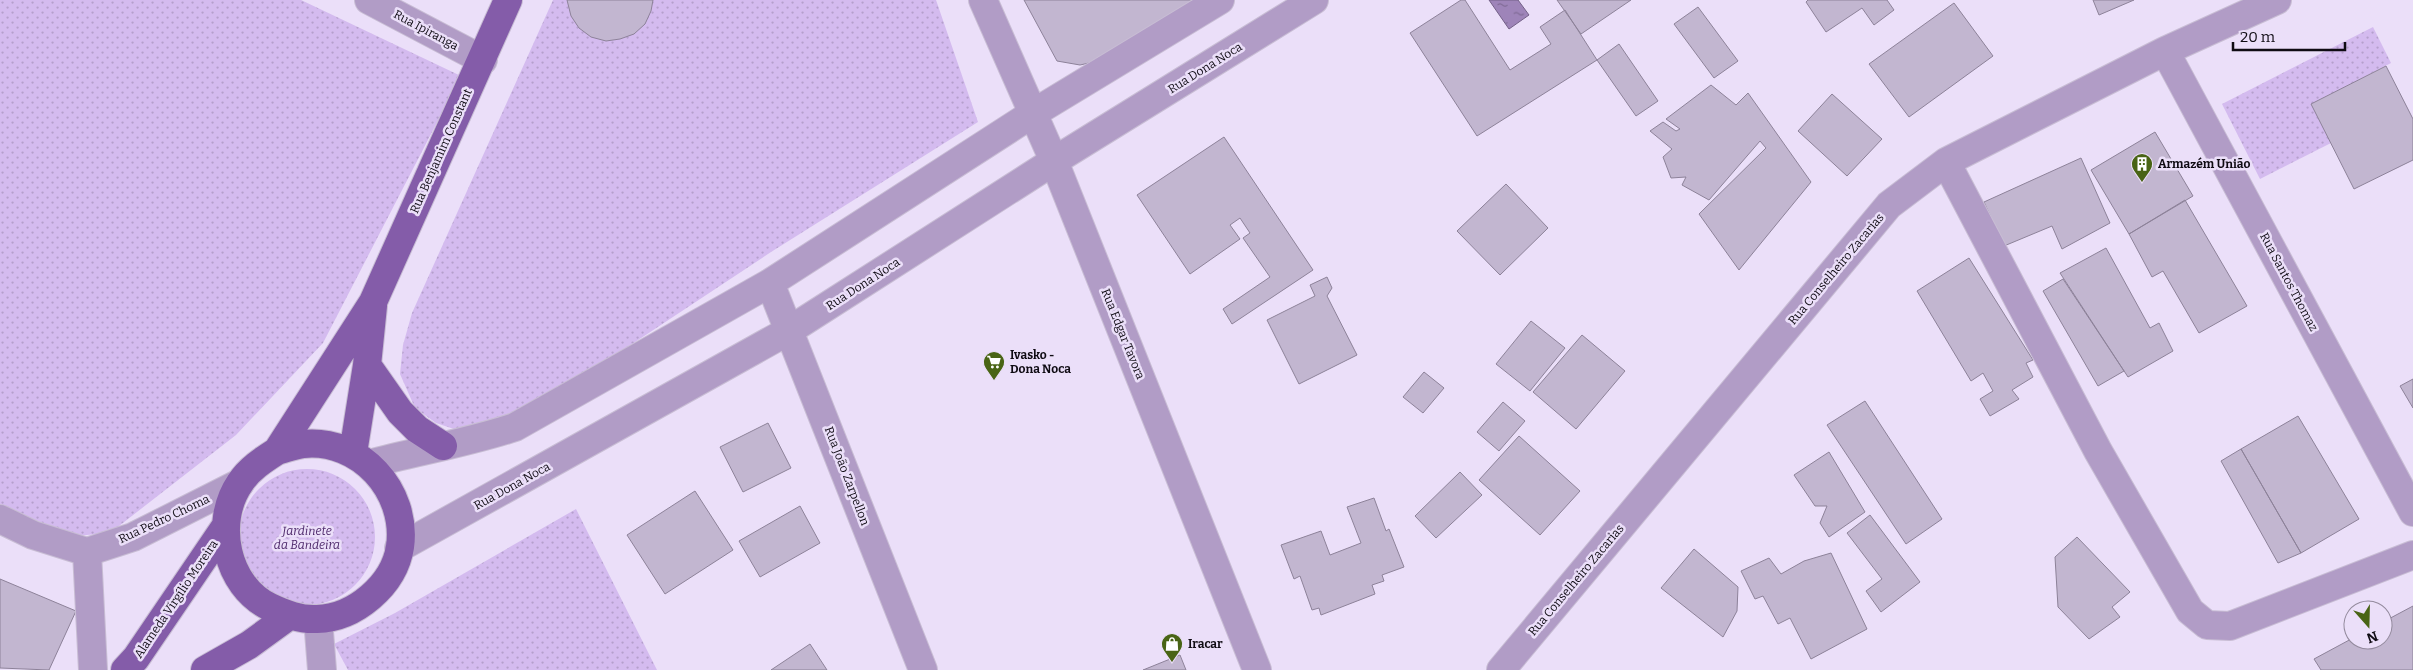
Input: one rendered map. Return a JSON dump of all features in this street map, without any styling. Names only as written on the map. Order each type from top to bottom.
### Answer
[{"type":"main road","name":"Rua Benjamim Constant","points":[[277,451],[373,302],[483,60],[508,0]]},
{"type":"main road","name":"Rua Benjamim Constant","points":[[361,458],[373,302]]},
{"type":"main road","points":[[367,365],[400,412],[417,429],[443,446]]},
{"type":"main road","points":[[302,444],[328,445],[361,458],[390,490],[401,520],[400,548],[389,575],[371,597],[347,612],[318,619],[289,616],[262,603],[241,583],[228,556],[225,527],[229,504],[240,483],[256,465],[277,451],[302,444]]},
{"type":"main road","name":"Alameda Virgílio Moreira","points":[[125,670],[136,658],[225,527]]},
{"type":"main road","points":[[205,670],[249,645],[289,616]]},
{"type":"street","name":"Rua Ipiranga","points":[[369,0],[483,60]]},
{"type":"street","name":"Rua Edgar Tavora","points":[[983,0],[1054,161],[1257,670]]},
{"type":"street","points":[[361,458],[477,440],[515,427],[770,283],[1032,114],[1220,0]]},
{"type":"street","name":"Rua Dona Noca","points":[[400,548],[790,330],[1054,161],[1314,0]]},
{"type":"street","name":"Rua Conselheiro Zacarias","points":[[1501,670],[1889,205],[1946,162],[2166,51],[2277,0]]},
{"type":"street","name":"Rua Santos Thomaz","points":[[2166,51],[2402,471],[2413,512]]},
{"type":"street","points":[[1946,162],[2098,451],[2190,611],[2207,625],[2230,626],[2413,555]]},
{"type":"street","name":"Rua João Zarpellon","points":[[770,283],[923,670]]},
{"type":"street","name":"Rua Pedro Choma","points":[[87,552],[133,537],[240,483]]},
{"type":"street","points":[[0,519],[34,535],[87,552],[93,670]]},
{"type":"street","points":[[318,619],[322,670]]},
{"type":"green space","points":[[0,0],[301,0],[461,76],[323,343],[236,435],[110,533],[75,536],[0,506]]},
{"type":"green space","points":[[553,0],[936,0],[978,122],[771,252],[549,399],[502,424],[463,432],[436,423],[415,408],[400,374],[403,345],[412,313]]},
{"type":"green space","points":[[2373,27],[2391,63],[2312,104],[2331,143],[2260,179],[2222,104]]},
{"type":"green space","name":"Jardinete da Bandeira","points":[[307,469],[333,474],[355,489],[370,511],[375,537],[370,563],[355,585],[333,600],[307,605],[281,600],[259,585],[244,563],[239,537],[244,511],[259,489],[281,474]]},
{"type":"green space","points":[[576,509],[657,670],[348,670],[334,644],[395,613]]},
{"type":"water","points":[[1489,0],[1518,0],[1529,15],[1509,29]]},
{"type":"building","points":[[567,0],[653,0],[651,11],[645,24],[634,34],[606,41],[591,37],[579,28],[571,16]]},
{"type":"building","points":[[1024,0],[1202,0],[1089,63],[1080,65],[1057,61]]},
{"type":"building","points":[[1461,0],[1465,0],[1510,70],[1551,44],[1540,27],[1565,10],[1597,60],[1477,136],[1410,33]]},
{"type":"building","points":[[1557,0],[1631,0],[1581,34]]},
{"type":"building","points":[[1808,0],[1887,0],[1894,10],[1874,25],[1862,8],[1826,32],[1806,2]]},
{"type":"building","points":[[2093,0],[2134,0],[2099,15]]},
{"type":"building","points":[[1954,3],[1993,56],[1909,117],[1869,64]]},
{"type":"building","points":[[1698,7],[1738,61],[1714,78],[1674,24]]},
{"type":"building","points":[[1619,44],[1658,101],[1636,116],[1597,60]]},
{"type":"building","points":[[2386,66],[2413,119],[2413,160],[2354,189],[2311,104]]},
{"type":"building","points":[[1711,85],[1736,105],[1748,93],[1811,182],[1739,270],[1699,214],[1766,148],[1760,141],[1709,200],[1682,185],[1686,177],[1671,178],[1663,157],[1672,149],[1650,131],[1663,122],[1676,131],[1680,129],[1666,119]]},
{"type":"building","points":[[1832,94],[1882,139],[1847,176],[1798,131]]},
{"type":"building","name":"Armazém União","points":[[2155,132],[2193,196],[2129,234],[2091,170]]},
{"type":"building","points":[[1224,137],[1313,270],[1232,324],[1223,309],[1270,277],[1243,238],[1250,233],[1240,218],[1230,225],[1240,239],[1190,274],[1137,195]]},
{"type":"building","points":[[2081,158],[2110,223],[2062,249],[2052,226],[2004,246],[1984,202]]},
{"type":"building","points":[[1506,184],[1548,228],[1500,275],[1457,231]]},
{"type":"building","points":[[2185,200],[2247,306],[2199,333],[2163,271],[2152,277],[2129,234]]},
{"type":"building","points":[[2106,248],[2150,328],[2159,323],[2173,351],[2128,377],[2060,273]]},
{"type":"building","points":[[1969,258],[2033,360],[2026,363],[2033,377],[2012,390],[2019,399],[1990,416],[1980,399],[1993,391],[1983,373],[1971,381],[1917,291]]},
{"type":"building","points":[[1327,277],[1332,288],[1327,296],[1357,355],[1299,384],[1267,320],[1315,296],[1310,285]]},
{"type":"building","points":[[2063,279],[2124,371],[2098,386],[2043,291]]},
{"type":"building","points":[[1531,321],[1565,348],[1530,391],[1496,364]]},
{"type":"building","points":[[1582,335],[1625,371],[1576,429],[1533,392]]},
{"type":"building","points":[[1424,372],[1444,388],[1423,413],[1403,397]]},
{"type":"building","points":[[2413,379],[2413,408],[2400,386]]},
{"type":"building","points":[[1865,401],[1942,519],[1906,544],[1827,425]]},
{"type":"building","points":[[1503,402],[1525,421],[1499,451],[1477,432]]},
{"type":"building","points":[[2298,416],[2359,519],[2301,553],[2241,449]]},
{"type":"building","points":[[768,423],[791,468],[743,492],[720,447]]},
{"type":"building","points":[[1519,436],[1580,491],[1540,535],[1479,480]]},
{"type":"building","points":[[2241,449],[2301,553],[2278,563],[2221,461]]},
{"type":"building","points":[[1829,452],[1865,512],[1829,537],[1820,523],[1827,506],[1815,506],[1794,475]]},
{"type":"building","points":[[1460,472],[1482,495],[1436,538],[1415,516]]},
{"type":"building","points":[[695,491],[733,550],[665,594],[627,535]]},
{"type":"building","points":[[1374,498],[1386,531],[1389,529],[1404,567],[1382,575],[1384,581],[1372,585],[1375,594],[1321,615],[1319,608],[1312,610],[1300,576],[1294,579],[1281,545],[1321,531],[1330,555],[1361,543],[1347,507]]},
{"type":"building","points":[[800,506],[820,543],[760,577],[739,541]]},
{"type":"building","points":[[1870,515],[1920,582],[1881,612],[1866,591],[1882,579],[1847,533]]},
{"type":"building","points":[[2077,537],[2130,592],[2112,607],[2120,617],[2089,639],[2058,607],[2055,557]]},
{"type":"building","points":[[1694,549],[1738,587],[1737,611],[1723,637],[1661,588]]},
{"type":"building","points":[[1831,553],[1867,629],[1811,659],[1790,618],[1778,624],[1763,596],[1755,599],[1741,571],[1769,558],[1781,574],[1804,561]]},
{"type":"building","points":[[0,579],[76,611],[49,670],[0,668]]},
{"type":"building","points":[[2413,606],[2413,670],[2321,670],[2314,659],[2343,643],[2343,650],[2393,650],[2393,617]]},
{"type":"building","points":[[810,644],[827,670],[771,670]]},
{"type":"building","name":"Iracar","points":[[1180,655],[1186,670],[1143,670]]},
{"type":"place","name":"Armazém União","points":[[2142,183]]},
{"type":"place","name":"Ivasko - Dona Noca","points":[[994,381]]},
{"type":"place","name":"Iracar","points":[[1172,663]]}]
